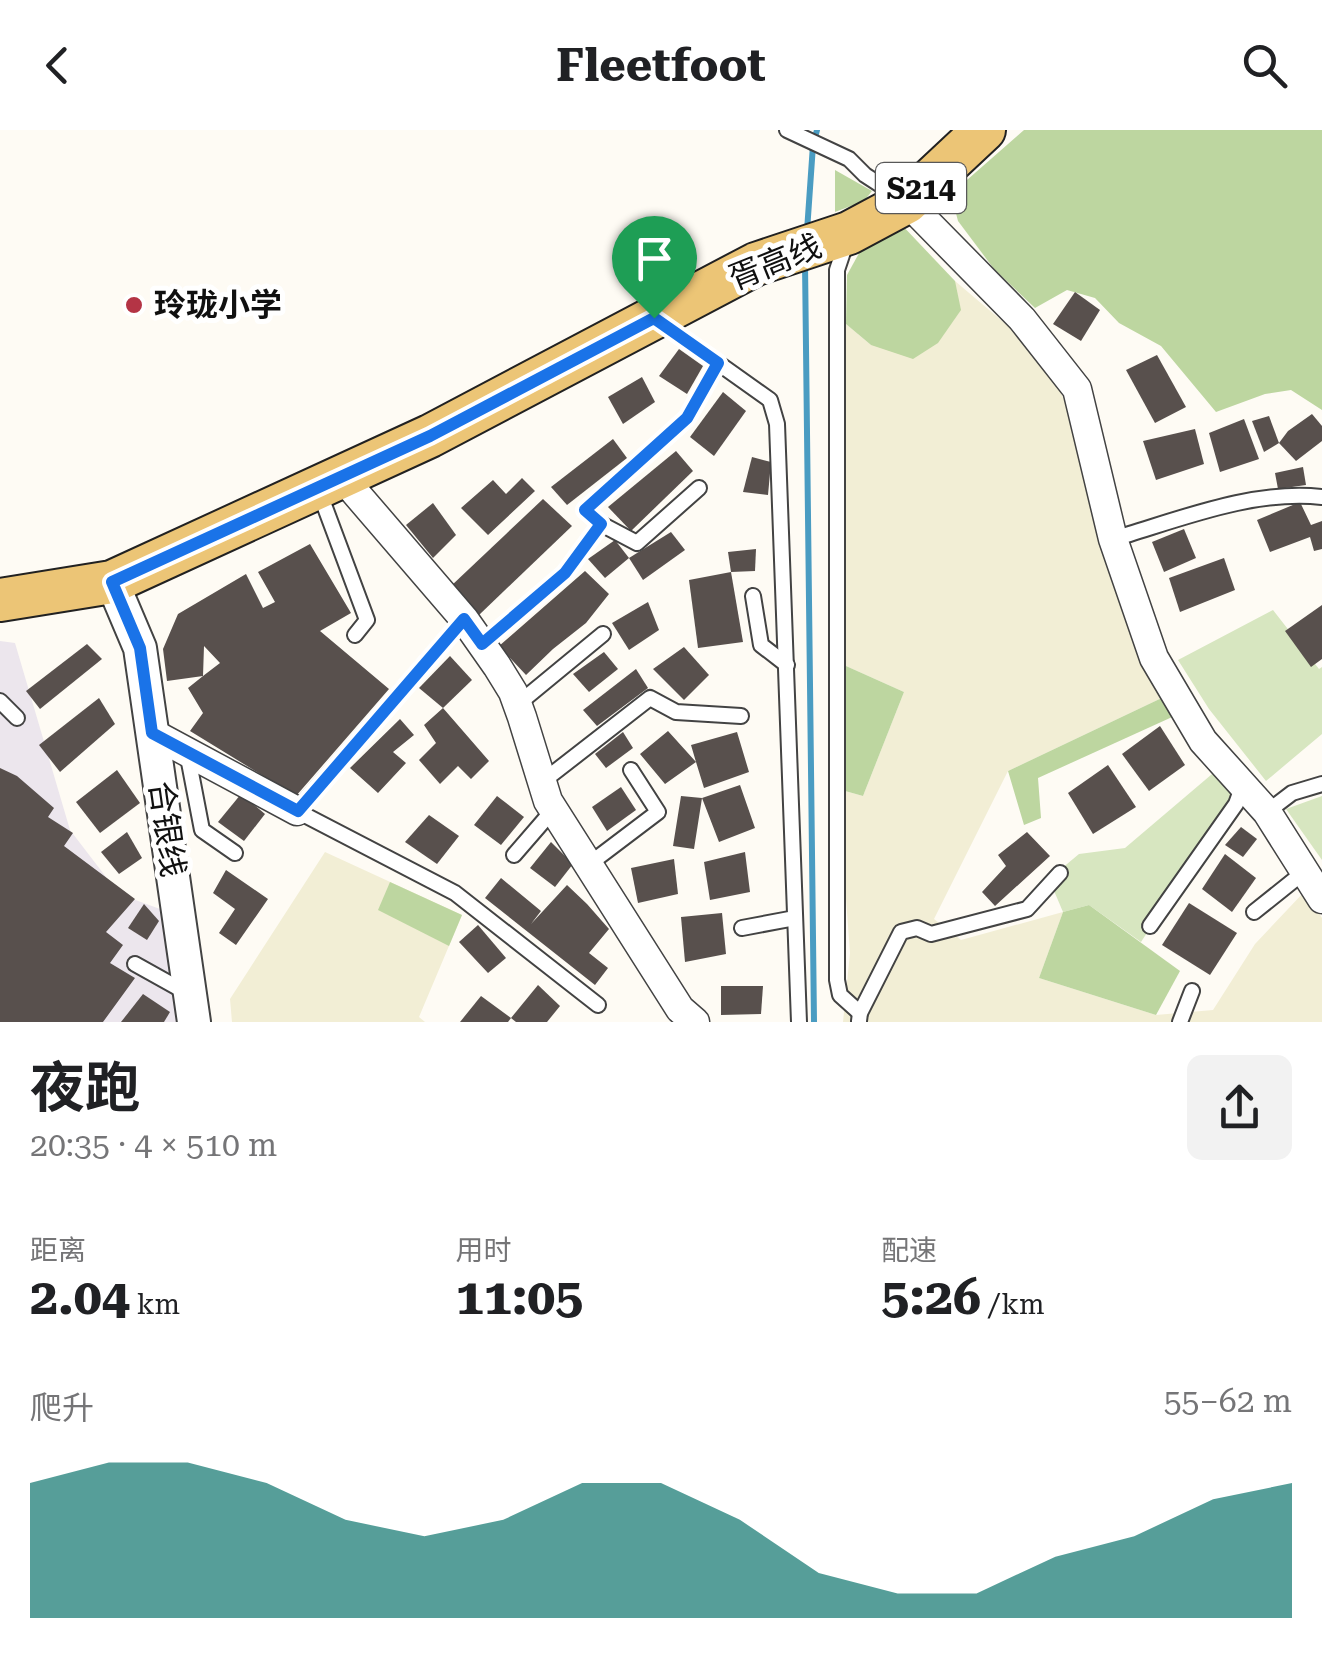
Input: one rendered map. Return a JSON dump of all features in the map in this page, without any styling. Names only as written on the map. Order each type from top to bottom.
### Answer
[{"type":"main road","name":"胥高线","points":[[0,600],[112,582],[430,436],[756,264],[849,233],[907,202],[984,130]]},
{"type":"street","points":[[907,202],[1022,319],[1078,389],[1112,539],[1154,658],[1203,740],[1267,812],[1322,899]]},
{"type":"street","points":[[330,483],[464,619],[497,666],[518,704],[553,810],[680,1009],[695,1022]]},
{"type":"street","name":"合银线","points":[[112,582],[140,648],[193,1009]]},
{"type":"street","points":[[152,733],[298,811]]},
{"type":"lane","points":[[787,130],[848,159],[907,202]]},
{"type":"lane","points":[[849,233],[837,270],[840,995],[860,1018],[900,932],[916,928],[931,934],[1026,909],[1060,872]]},
{"type":"lane","points":[[654,318],[770,400],[777,424],[799,1022]]},
{"type":"lane","points":[[698,488],[638,543],[601,524],[585,510],[687,418],[718,363]]},
{"type":"lane","points":[[330,483],[340,544],[367,620],[355,636]]},
{"type":"lane","points":[[1112,539],[1242,502],[1291,495],[1322,497]]},
{"type":"lane","points":[[482,644],[565,573],[601,524]]},
{"type":"lane","points":[[753,596],[762,645],[786,665]]},
{"type":"lane","points":[[464,619],[298,811],[455,892],[598,1004]]},
{"type":"lane","points":[[518,704],[603,634]]},
{"type":"lane","points":[[541,782],[650,698],[676,712],[740,716]]},
{"type":"lane","points":[[0,700],[17,718]]},
{"type":"lane","points":[[187,752],[202,830],[235,853]]},
{"type":"lane","points":[[588,864],[658,812],[631,770]]},
{"type":"lane","points":[[1267,812],[1292,793],[1322,784]]},
{"type":"lane","points":[[1150,926],[1236,804],[1243,785]]},
{"type":"lane","points":[[514,855],[553,810]]},
{"type":"lane","points":[[1254,912],[1304,872]]},
{"type":"lane","points":[[742,928],[795,918]]},
{"type":"lane","points":[[135,964],[193,1009]]},
{"type":"lane","points":[[1180,1022],[1192,991]]},
{"type":"shaded area","points":[[955,281],[1048,360],[1168,695],[1008,771],[934,919],[961,940],[1063,912],[1039,978],[1156,1015],[1213,1010],[1255,944],[1305,891],[1322,918],[1322,1022],[843,1022],[850,953],[838,789],[863,796],[904,692],[846,666],[839,380],[846,324],[871,345],[938,342]]},
{"type":"shaded area","points":[[0,641],[15,643],[70,830],[119,894],[160,909],[189,987],[191,1022],[0,1022]]},
{"type":"shaded area","points":[[325,852],[462,915],[419,1017],[425,1022],[232,1022],[230,999]]},
{"type":"green space","points":[[1024,130],[1322,130],[1322,410],[1291,390],[1265,394],[1216,412],[1161,346],[1119,323],[1095,298],[1067,290],[1035,308],[994,269],[958,221],[951,194]]},
{"type":"green space","points":[[835,170],[872,191],[864,201],[835,212]]},
{"type":"green space","points":[[899,222],[955,281],[961,310],[938,343],[913,359],[871,345],[846,324],[847,275],[863,246]]},
{"type":"green space","points":[[1273,610],[1319,669],[1322,667],[1322,734],[1266,781],[1209,709],[1178,660]]},
{"type":"green space","points":[[846,666],[904,692],[863,796],[838,789]]},
{"type":"green space","points":[[1168,695],[1181,713],[1038,778],[1041,818],[1024,825],[1008,771]]},
{"type":"green space","points":[[1218,769],[1237,795],[1141,942],[1089,905],[1063,912],[1049,879],[1079,854],[1125,848]]},
{"type":"green space","points":[[1322,796],[1322,860],[1286,809]]},
{"type":"green space","points":[[390,882],[462,915],[449,946],[378,910]]},
{"type":"green space","points":[[1089,905],[1180,971],[1156,1015],[1039,978],[1063,912]]},
{"type":"building","points":[[1075,292],[1100,310],[1081,341],[1053,324]]},
{"type":"building","points":[[679,349],[703,366],[687,394],[659,376]]},
{"type":"building","points":[[1157,355],[1186,407],[1155,423],[1126,370]]},
{"type":"building","points":[[642,377],[655,402],[623,424],[608,397]]},
{"type":"building","points":[[723,392],[746,411],[714,456],[690,437]]},
{"type":"building","points":[[1312,414],[1322,426],[1322,441],[1296,461],[1279,443],[1288,431]]},
{"type":"building","points":[[1269,416],[1279,443],[1264,452],[1252,421]]},
{"type":"building","points":[[1244,419],[1259,459],[1220,472],[1209,433]]},
{"type":"building","points":[[1195,429],[1204,464],[1156,480],[1143,441]]},
{"type":"building","points":[[613,439],[627,458],[567,505],[551,487]]},
{"type":"building","points":[[676,451],[693,471],[631,531],[608,507]]},
{"type":"building","points":[[752,457],[771,462],[768,495],[743,492]]},
{"type":"building","points":[[1303,467],[1306,485],[1278,489],[1275,473]]},
{"type":"building","points":[[522,478],[535,491],[488,535],[461,508],[493,480],[506,494]]},
{"type":"building","points":[[543,499],[572,526],[479,615],[451,586]]},
{"type":"building","points":[[1300,502],[1311,525],[1322,521],[1322,549],[1314,551],[1310,537],[1270,552],[1257,520]]},
{"type":"building","points":[[433,503],[456,535],[433,558],[406,525]]},
{"type":"building","points":[[1184,529],[1196,558],[1164,572],[1152,542]]},
{"type":"building","points":[[671,532],[685,550],[643,580],[629,558]]},
{"type":"building","points":[[615,540],[629,558],[605,578],[588,559]]},
{"type":"building","points":[[310,544],[351,613],[320,631],[389,689],[296,796],[190,731],[203,713],[188,688],[203,676],[167,681],[163,649],[178,614],[246,574],[263,608],[275,602],[258,572]],"holes":[[[204,646],[220,663],[203,676]]]},
{"type":"building","points":[[756,549],[755,571],[731,572],[728,552]]},
{"type":"building","points":[[1224,558],[1235,590],[1180,612],[1169,578]]},
{"type":"building","points":[[585,571],[609,594],[586,623],[526,675],[499,646]]},
{"type":"building","points":[[731,572],[743,642],[698,648],[689,580]]},
{"type":"building","points":[[648,602],[659,630],[629,650],[612,623]]},
{"type":"building","points":[[1322,605],[1322,659],[1311,667],[1285,631]]},
{"type":"building","points":[[87,644],[102,659],[40,709],[26,691]]},
{"type":"building","points":[[684,647],[709,675],[684,700],[653,669]]},
{"type":"building","points":[[604,652],[618,669],[589,692],[573,674]]},
{"type":"building","points":[[450,656],[472,680],[443,708],[419,688]]},
{"type":"building","points":[[636,669],[648,688],[597,726],[583,710]]},
{"type":"building","points":[[99,698],[115,724],[60,772],[39,745]]},
{"type":"building","points":[[443,708],[489,761],[471,779],[458,766],[440,784],[419,760],[436,743],[424,725]]},
{"type":"building","points":[[400,719],[414,735],[393,752],[406,763],[378,793],[350,768]]},
{"type":"building","points":[[1160,726],[1185,765],[1149,791],[1122,754]]},
{"type":"building","points":[[668,731],[696,762],[665,784],[640,754]]},
{"type":"building","points":[[623,732],[633,748],[606,768],[595,754]]},
{"type":"building","points":[[737,732],[749,772],[704,788],[691,745]]},
{"type":"building","points":[[1108,765],[1136,807],[1093,834],[1068,793]]},
{"type":"building","points":[[0,768],[17,776],[54,808],[48,817],[73,833],[64,846],[135,899],[106,932],[123,945],[110,963],[135,978],[103,1022],[0,1022]]},
{"type":"building","points":[[117,770],[140,803],[100,833],[76,802]]},
{"type":"building","points":[[740,785],[755,828],[719,842],[702,798]]},
{"type":"building","points":[[621,787],[636,810],[607,831],[592,807]]},
{"type":"building","points":[[241,794],[265,814],[244,841],[218,822]]},
{"type":"building","points":[[497,796],[524,817],[501,845],[474,825]]},
{"type":"building","points":[[681,796],[702,798],[694,849],[673,846]]},
{"type":"building","points":[[429,815],[459,836],[437,864],[405,842]]},
{"type":"building","points":[[1241,827],[1257,839],[1243,857],[1225,845]]},
{"type":"building","points":[[127,832],[142,858],[119,874],[101,852]]},
{"type":"building","points":[[1027,832],[1050,856],[995,906],[982,892],[1006,866],[998,855]]},
{"type":"building","points":[[551,842],[573,864],[555,887],[530,868]]},
{"type":"building","points":[[745,852],[750,892],[710,900],[704,862]]},
{"type":"building","points":[[1225,854],[1256,878],[1232,912],[1202,889]]},
{"type":"building","points":[[674,859],[678,894],[638,903],[631,868]]},
{"type":"building","points":[[226,870],[268,899],[236,945],[219,933],[235,909],[213,893]]},
{"type":"building","points":[[501,878],[541,911],[531,924],[567,885],[609,929],[589,953],[608,968],[595,985],[485,898]]},
{"type":"building","points":[[1189,903],[1237,933],[1210,975],[1162,945]]},
{"type":"building","points":[[144,904],[159,921],[147,940],[128,928]]},
{"type":"building","points":[[722,913],[726,954],[685,962],[681,917]]},
{"type":"building","points":[[478,925],[506,958],[488,973],[459,942]]},
{"type":"building","points":[[538,985],[560,1006],[547,1022],[516,1022],[511,1018]]},
{"type":"building","points":[[721,986],[763,986],[761,1014],[721,1015]]},
{"type":"building","points":[[143,994],[170,1012],[164,1022],[121,1022]]},
{"type":"building","points":[[481,996],[511,1018],[508,1022],[460,1022]]},
{"type":"waterway","points":[[807,231],[817,130]]},
{"type":"waterway","points":[[805,263],[814,1022]]},
{"type":"place","name":"玲珑小学","points":[[134,305]]},
{"type":"route","points":[[654,318],[718,363],[687,418],[585,510],[601,524],[565,573],[482,644],[464,619],[298,811],[152,733],[140,648],[112,582],[430,436],[654,318]]}]
